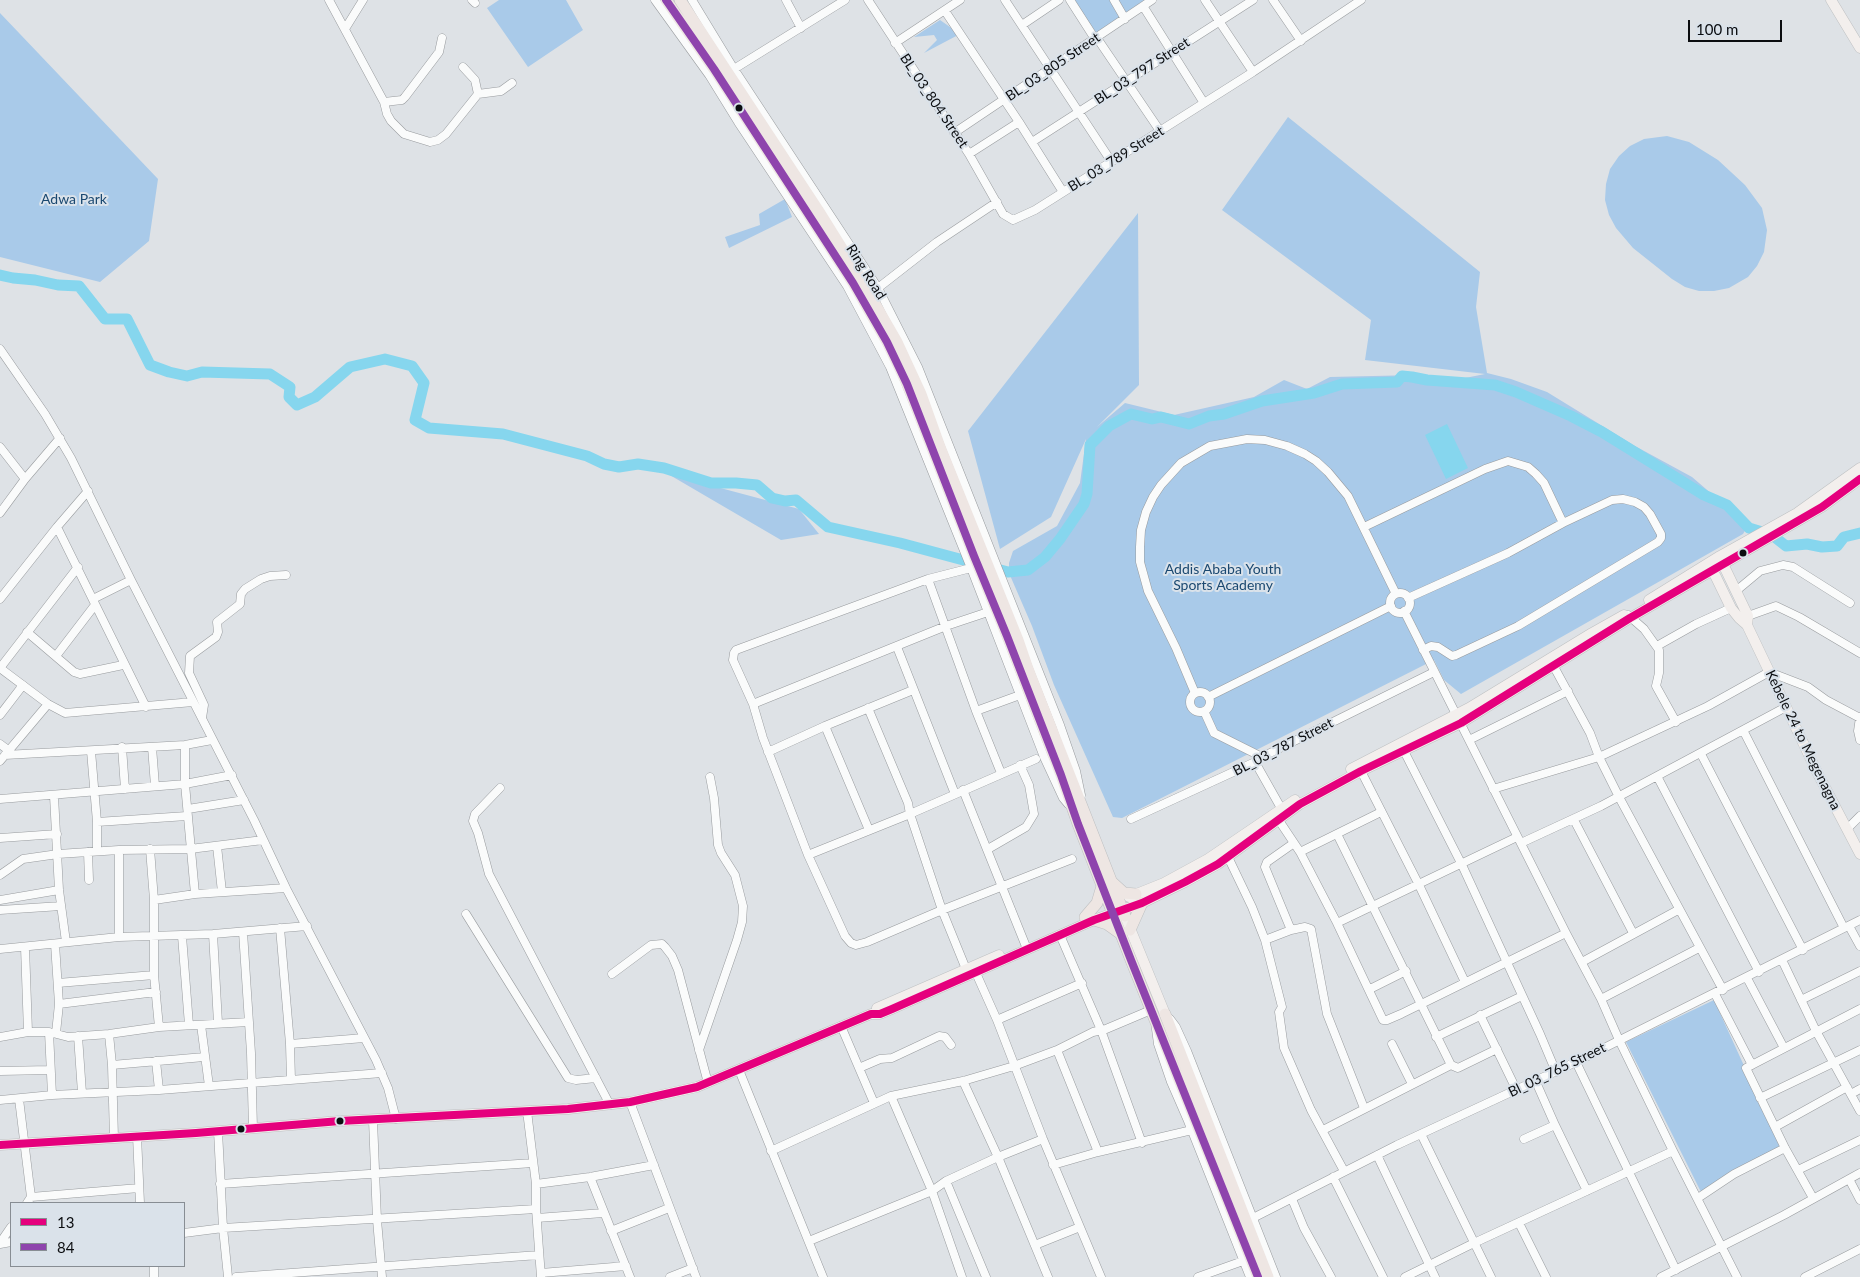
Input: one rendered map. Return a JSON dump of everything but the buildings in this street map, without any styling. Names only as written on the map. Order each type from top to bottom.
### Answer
[{"type":"highway","name":"Ring Road","points":[[666,0],[714,69],[853,283],[878,325],[914,402],[1118,909],[1152,1010],[1161,1018],[1258,1277]]},
{"type":"highway","name":"Ring Road","points":[[680,0],[818,210],[897,342],[921,394],[980,565],[997,579],[1078,809]]},
{"type":"highway","points":[[1107,884],[1139,899],[1126,932],[1090,918],[1107,884]]},
{"type":"highway","points":[[1161,1018],[1268,1277]]},
{"type":"main road","points":[[1833,0],[1860,41]]},
{"type":"main road","points":[[1833,0],[1860,48]]},
{"type":"main road","points":[[1771,532],[1860,468]]},
{"type":"main road","points":[[0,1145],[568,1109],[630,1102],[697,1088],[841,1026],[871,1014],[880,1014],[1025,944],[1185,882],[1218,864],[1300,804],[1404,750],[1553,665],[1629,616],[1747,546],[1839,496],[1860,479]]},
{"type":"main road","points":[[1139,899],[1164,883],[1208,860],[1281,808],[1354,767],[1459,719],[1592,632],[1629,616],[1713,571],[1747,546]]},
{"type":"main road","name":"Kebele 24 to Megenagna","points":[[1723,564],[1786,708],[1860,854]]},
{"type":"main road","points":[[1713,571],[1731,608],[1739,618],[1747,620]]},
{"type":"main road","points":[[971,971],[1060,935],[1090,918]]},
{"type":"main road","points":[[1126,932],[1161,1018]]},
{"type":"street","points":[[329,0],[384,102],[387,114],[398,130],[411,137],[430,142],[438,140],[446,134],[478,94],[501,90],[512,84]]},
{"type":"street","points":[[345,29],[363,0]]},
{"type":"street","name":"Ring Road","points":[[655,0],[709,74],[738,122],[855,299],[890,367],[962,546],[980,565]]},
{"type":"street","name":"Ring Road","points":[[692,0],[734,69],[878,288],[918,367],[980,565]]},
{"type":"street","points":[[786,0],[801,28]]},
{"type":"street","points":[[734,69],[845,0]]},
{"type":"street","name":"BL_03_804 Street","points":[[868,0],[969,154],[998,202]]},
{"type":"street","points":[[895,43],[960,0]]},
{"type":"street","points":[[1005,0],[1110,161]]},
{"type":"street","points":[[1022,25],[1059,0]]},
{"type":"street","points":[[1070,0],[1160,131]]},
{"type":"street","points":[[1114,0],[1125,19]]},
{"type":"street","name":"BL_03_805 Street","points":[[954,133],[1152,0]]},
{"type":"street","points":[[1206,0],[1252,72]]},
{"type":"street","name":"BL_03_797 Street","points":[[1032,142],[1253,0]]},
{"type":"street","points":[[1273,0],[1301,40]]},
{"type":"street","name":"BL_03_789 Street","points":[[998,202],[1003,214],[1013,220],[1018,220],[1204,103],[1361,0]]},
{"type":"street","points":[[1143,6],[1204,103]]},
{"type":"street","points":[[945,11],[1032,142],[1062,192]]},
{"type":"street","points":[[384,102],[402,100],[405,97],[438,52],[441,47],[442,38]]},
{"type":"street","points":[[462,67],[475,80],[478,94]]},
{"type":"street","points":[[969,154],[1019,122]]},
{"type":"street","points":[[878,288],[937,242],[998,202]]},
{"type":"street","points":[[0,349],[46,414],[88,491],[212,740],[232,775],[286,888],[382,1073],[396,1119]]},
{"type":"street","points":[[0,513],[25,479],[60,438]]},
{"type":"street","points":[[1195,693],[1169,632],[1148,591],[1140,562],[1141,530],[1153,497],[1171,473],[1195,454],[1210,446],[1246,439],[1265,440],[1305,454],[1328,472],[1348,496],[1396,594]]},
{"type":"street","points":[[0,447],[25,479]]},
{"type":"street","points":[[1364,527],[1485,469],[1508,461],[1528,467],[1544,483],[1563,523]]},
{"type":"street","points":[[0,599],[88,491]]},
{"type":"street","points":[[1408,598],[1508,553],[1603,504],[1623,499],[1635,502],[1644,507],[1650,514],[1661,534],[1658,542],[1542,612],[1456,656],[1452,656],[1438,647],[1431,646],[1423,650]]},
{"type":"street","points":[[57,527],[146,708]]},
{"type":"street","points":[[1072,859],[942,910],[888,934],[856,945],[851,943],[845,936],[808,854],[768,752],[753,704],[733,660],[734,653],[736,650],[928,579],[980,565],[988,612],[1048,766],[1063,798],[1078,809]]},
{"type":"street","points":[[1736,591],[1760,571],[1782,565],[1793,567],[1850,603]]},
{"type":"street","points":[[78,567],[0,668],[48,704],[65,713],[146,708],[193,702]]},
{"type":"street","points":[[202,718],[204,705],[189,673],[190,656],[216,637],[218,632],[217,622],[240,604],[241,594],[245,589],[261,579],[286,574]]},
{"type":"street","points":[[928,579],[976,711],[1002,773]]},
{"type":"street","points":[[56,656],[94,602],[131,580]]},
{"type":"street","points":[[1403,593],[1408,598],[1408,607],[1404,611],[1395,611],[1391,606],[1391,598],[1396,594],[1403,593]]},
{"type":"street","points":[[1208,697],[1391,606]]},
{"type":"street","points":[[1747,620],[1776,606],[1799,617],[1860,653]]},
{"type":"street","points":[[1657,646],[1731,608]]},
{"type":"street","points":[[1404,611],[1566,933],[1602,999],[1619,1040],[1737,1277]]},
{"type":"street","points":[[753,704],[946,626],[988,612]]},
{"type":"street","points":[[1629,616],[1644,629],[1660,650],[1659,673],[1656,686],[1676,722]]},
{"type":"street","points":[[27,632],[74,672],[80,674],[124,664]]},
{"type":"street","points":[[897,647],[955,794]]},
{"type":"street","points":[[1553,665],[1590,732],[1599,757],[1699,948],[1752,1065]]},
{"type":"street","name":"BL_03_787 Street","points":[[1131,820],[1255,762],[1434,672]]},
{"type":"street","points":[[1494,789],[1599,757],[1708,706],[1769,672],[1808,687],[1826,700],[1860,718],[1858,731],[1860,740]]},
{"type":"street","points":[[1,712],[23,685]]},
{"type":"street","points":[[768,752],[913,690]]},
{"type":"street","points":[[1469,740],[1568,691]]},
{"type":"street","points":[[1195,693],[1204,693],[1208,697],[1209,705],[1204,711],[1197,712],[1190,705],[1190,698],[1195,693]]},
{"type":"street","points":[[976,711],[1020,695]]},
{"type":"street","points":[[4,755],[48,704]]},
{"type":"street","points":[[868,708],[908,803],[942,910],[997,1020],[1053,1165],[1101,1277]]},
{"type":"street","points":[[1337,923],[1519,840],[1574,820],[1786,708]]},
{"type":"street","points":[[1204,711],[1214,733],[1262,757]]},
{"type":"street","points":[[825,726],[869,830]]},
{"type":"street","points":[[1743,730],[1846,927],[1860,946]]},
{"type":"street","points":[[4,755],[185,745],[212,740]]},
{"type":"street","points":[[0,744],[4,755]]},
{"type":"street","points":[[185,745],[185,784],[196,894]]},
{"type":"street","points":[[152,747],[155,786]]},
{"type":"street","points":[[122,748],[125,789]]},
{"type":"street","points":[[1404,750],[1462,865],[1556,1072]]},
{"type":"street","points":[[92,751],[97,851]]},
{"type":"street","points":[[1701,754],[1803,950]]},
{"type":"street","points":[[808,854],[910,814],[1036,759]]},
{"type":"street","points":[[1255,762],[1281,808]]},
{"type":"street","points":[[988,849],[1026,827],[1034,814],[1029,785],[1020,766]]},
{"type":"street","points":[[1361,772],[1465,982]]},
{"type":"street","points":[[0,800],[54,796],[95,790],[185,784],[232,775]]},
{"type":"street","points":[[1658,776],[1759,972]]},
{"type":"street","points":[[699,1050],[737,940],[744,906],[735,875],[718,845],[714,798],[710,777]]},
{"type":"street","points":[[500,788],[475,814],[474,821],[487,867],[610,1105]]},
{"type":"street","points":[[963,790],[1025,944]]},
{"type":"street","points":[[54,796],[61,906],[66,942]]},
{"type":"street","points":[[97,822],[188,812],[244,800]]},
{"type":"street","points":[[1300,852],[1380,812]]},
{"type":"street","points":[[1847,829],[1860,816]]},
{"type":"street","points":[[1278,819],[1300,852],[1370,989],[1383,1020],[1387,1020],[1421,1004],[1566,933]]},
{"type":"street","points":[[1574,820],[1633,933]]},
{"type":"street","points":[[0,838],[57,834]]},
{"type":"street","points":[[1337,834],[1451,1065],[1458,1068],[1497,1049]]},
{"type":"street","points":[[0,875],[23,859],[58,854],[119,850],[190,849],[263,840]]},
{"type":"street","points":[[1292,930],[1265,866],[1267,862],[1294,843]]},
{"type":"street","points":[[217,846],[222,892]]},
{"type":"street","points":[[150,849],[154,900],[154,975],[158,1027]]},
{"type":"street","points":[[119,850],[119,937]]},
{"type":"street","points":[[88,852],[89,880]]},
{"type":"street","points":[[1228,857],[1252,907],[1265,940],[1282,1006],[1279,1012],[1282,1043],[1311,1110],[1344,1171]]},
{"type":"street","points":[[154,900],[196,894],[286,888]]},
{"type":"street","points":[[0,900],[60,890]]},
{"type":"street","points":[[0,910],[61,906]]},
{"type":"street","points":[[1582,962],[1678,910]]},
{"type":"street","points":[[466,914],[568,1078],[576,1080],[596,1078]]},
{"type":"street","name":"Bl_03_765 Street","points":[[1253,1218],[1377,1155],[1536,1082],[1860,920]]},
{"type":"street","points":[[0,948],[119,937],[182,936],[307,926]]},
{"type":"street","points":[[1265,940],[1292,930],[1305,927],[1311,929],[1327,1014],[1364,1108]]},
{"type":"street","points":[[280,928],[290,1044],[291,1080]]},
{"type":"street","points":[[243,932],[253,1128]]},
{"type":"street","points":[[213,934],[218,1023]]},
{"type":"street","points":[[1060,935],[1101,1030],[1142,1143]]},
{"type":"street","points":[[182,936],[189,1025]]},
{"type":"street","points":[[52,1095],[50,1070],[52,1032],[59,1004],[55,944]]},
{"type":"street","points":[[612,974],[651,945],[662,944],[672,956],[678,970],[708,1083]]},
{"type":"street","points":[[25,947],[28,1032]]},
{"type":"street","points":[[1602,999],[1699,948]]},
{"type":"street","points":[[1782,960],[1816,1031],[1860,1111]]},
{"type":"street","points":[[1370,989],[1406,971]]},
{"type":"street","points":[[1801,1000],[1860,971]]},
{"type":"street","points":[[58,983],[154,975]]},
{"type":"street","points":[[1746,978],[1784,1048]]},
{"type":"street","points":[[997,1020],[1082,983]]},
{"type":"street","points":[[59,1004],[156,992]]},
{"type":"street","points":[[1436,1037],[1522,996]]},
{"type":"street","points":[[1813,1198],[1785,1148],[1747,1067],[1860,1009]]},
{"type":"street","points":[[771,1151],[891,1096],[963,1081],[1014,1066],[1057,1050],[1093,1032],[1152,1010]]},
{"type":"street","points":[[1480,1015],[1517,1090]]},
{"type":"street","points":[[1250,1277],[1171,1082],[1158,1044],[1156,1032],[1161,1018],[1176,1027],[1181,1036],[1276,1277]]},
{"type":"street","points":[[0,1037],[28,1032],[52,1032],[62,1036],[78,1036],[158,1027],[249,1022]]},
{"type":"street","points":[[201,1025],[209,1086]]},
{"type":"street","points":[[841,1026],[874,1103]]},
{"type":"street","points":[[109,1034],[112,1065],[114,1138]]},
{"type":"street","points":[[78,1036],[82,1093]]},
{"type":"street","points":[[859,1068],[880,1059],[892,1058],[939,1036],[945,1037],[951,1045]]},
{"type":"street","points":[[290,1044],[364,1038]]},
{"type":"street","points":[[1392,1044],[1412,1084]]},
{"type":"street","points":[[1057,1050],[1098,1152]]},
{"type":"street","points":[[1760,1098],[1860,1050]]},
{"type":"street","points":[[112,1065],[204,1057]]},
{"type":"street","points":[[156,1061],[159,1090]]},
{"type":"street","points":[[1576,1062],[1676,1270]]},
{"type":"street","points":[[1323,1130],[1451,1065]]},
{"type":"street","points":[[0,1072],[50,1070]]},
{"type":"street","points":[[739,1070],[823,1277]]},
{"type":"street","points":[[0,1100],[382,1073]]},
{"type":"street","points":[[963,1081],[998,1157],[1048,1277]]},
{"type":"street","points":[[1536,1082],[1554,1125],[1587,1191]]},
{"type":"street","points":[[1775,1127],[1849,1091],[1860,1089]]},
{"type":"street","points":[[891,1096],[932,1192],[962,1277]]},
{"type":"street","points":[[20,1099],[29,1200],[139,1188]]},
{"type":"street","points":[[630,1102],[696,1277]]},
{"type":"street","points":[[527,1111],[536,1184],[536,1214],[541,1275],[626,1266]]},
{"type":"street","points":[[373,1120],[377,1220],[382,1277]]},
{"type":"street","points":[[1524,1139],[1554,1125]]},
{"type":"street","points":[[1053,1165],[1098,1152],[1192,1130]]},
{"type":"street","points":[[218,1131],[223,1228],[228,1277]]},
{"type":"street","points":[[1421,1134],[1491,1277]]},
{"type":"street","points":[[137,1136],[140,1202]]},
{"type":"street","points":[[809,1241],[932,1192],[946,1181],[1043,1139]]},
{"type":"street","points":[[1798,1170],[1860,1140]]},
{"type":"street","points":[[1698,1198],[1734,1174],[1785,1148]]},
{"type":"street","points":[[1406,1277],[1474,1243],[1673,1151]]},
{"type":"street","points":[[1377,1155],[1435,1277]]},
{"type":"street","points":[[220,1184],[533,1163]]},
{"type":"street","points":[[536,1184],[654,1166]]},
{"type":"street","points":[[1661,1277],[1784,1215],[1860,1173]]},
{"type":"street","points":[[590,1177],[630,1277]]},
{"type":"street","points":[[1333,1178],[1383,1277]]},
{"type":"street","points":[[1849,1179],[1860,1200]]},
{"type":"street","points":[[946,1181],[986,1277]]},
{"type":"street","points":[[1292,1198],[1304,1228],[1331,1277]]},
{"type":"street","points":[[611,1231],[669,1208]]},
{"type":"street","points":[[185,1233],[223,1228],[377,1220],[603,1213]]},
{"type":"street","points":[[1519,1223],[1546,1277]]},
{"type":"street","points":[[1035,1245],[1080,1227]]},
{"type":"street","points":[[0,1242],[10,1228]]},
{"type":"street","points":[[1805,1277],[1860,1248]]},
{"type":"street","points":[[236,1277],[539,1255]]},
{"type":"street","points":[[1198,1277],[1243,1260]]},
{"type":"street","points":[[670,1277],[693,1268]]},
{"type":"green space","points":[[499,0],[566,0],[583,30],[528,67],[487,8]]},
{"type":"green space","points":[[1069,0],[1154,0],[1095,40]]},
{"type":"green space","name":"Adwa Park","points":[[0,13],[158,179],[149,241],[100,282],[0,257]]},
{"type":"green space","points":[[940,20],[960,34],[924,53],[937,40],[934,35],[914,37]]},
{"type":"green space","name":"Addis Ababa Youth Sports Academy","points":[[1288,117],[1480,272],[1476,307],[1487,373],[1511,379],[1547,392],[1635,446],[1692,477],[1713,495],[1730,506],[1746,529],[1743,534],[1461,694],[1444,680],[1434,660],[1122,818],[1113,817],[1054,685],[1032,626],[1009,573],[1009,563],[1013,551],[1057,526],[1080,483],[1086,439],[1051,517],[1000,549],[968,431],[1138,213],[1139,385],[1097,427],[1125,403],[1174,415],[1254,397],[1284,380],[1307,389],[1330,377],[1417,375],[1460,379],[1485,374],[1365,360],[1371,320],[1222,210]]},
{"type":"green space","points":[[1667,136],[1689,142],[1718,160],[1745,185],[1762,208],[1767,230],[1764,252],[1757,266],[1748,277],[1729,288],[1699,291],[1685,287],[1633,248],[1616,228],[1609,215],[1605,200],[1606,184],[1610,169],[1619,156],[1630,146],[1644,139]]},
{"type":"green space","points":[[785,199],[792,217],[729,248],[725,237],[760,225],[759,214]]},
{"type":"green space","points":[[668,474],[799,509],[819,534],[781,540]]},
{"type":"green space","points":[[1714,1000],[1782,1149],[1703,1196],[1626,1042]]},
{"type":"shaded area","points":[[1447,424],[1468,468],[1446,479],[1425,435]]},
{"type":"waterway","points":[[0,275],[58,285],[79,286],[105,319],[127,319],[150,365],[169,372],[187,376],[202,372],[270,374],[290,387],[289,397],[297,405],[315,397],[350,367],[385,359],[412,366],[424,383],[415,420],[429,428],[503,434],[587,456],[604,464],[619,467],[638,464],[664,468],[711,483],[757,485],[772,498],[785,501],[796,500],[828,527],[900,543],[1008,572],[1028,570],[1045,557],[1060,539],[1084,504],[1087,494],[1090,445],[1109,426],[1131,414],[1152,419],[1161,417],[1189,424],[1209,416],[1224,414],[1262,401],[1314,393],[1342,384],[1397,382],[1402,376],[1427,380],[1495,385],[1571,416],[1602,432],[1704,495],[1727,505],[1749,528],[1772,535],[1786,546],[1807,544],[1822,547],[1837,546],[1844,537],[1860,533]]},
{"type":"transit line","name":"84","points":[[666,0],[714,69],[853,283],[887,342],[907,384],[1007,636],[1131,960],[1258,1277]]},
{"type":"transit line","name":"13","points":[[0,1145],[196,1133],[340,1121],[568,1109],[630,1102],[697,1087],[871,1014],[880,1014],[892,1009],[1094,920],[1142,903],[1185,882],[1218,864],[1300,804],[1361,771],[1461,723],[1630,618],[1822,507],[1860,479]]}]
